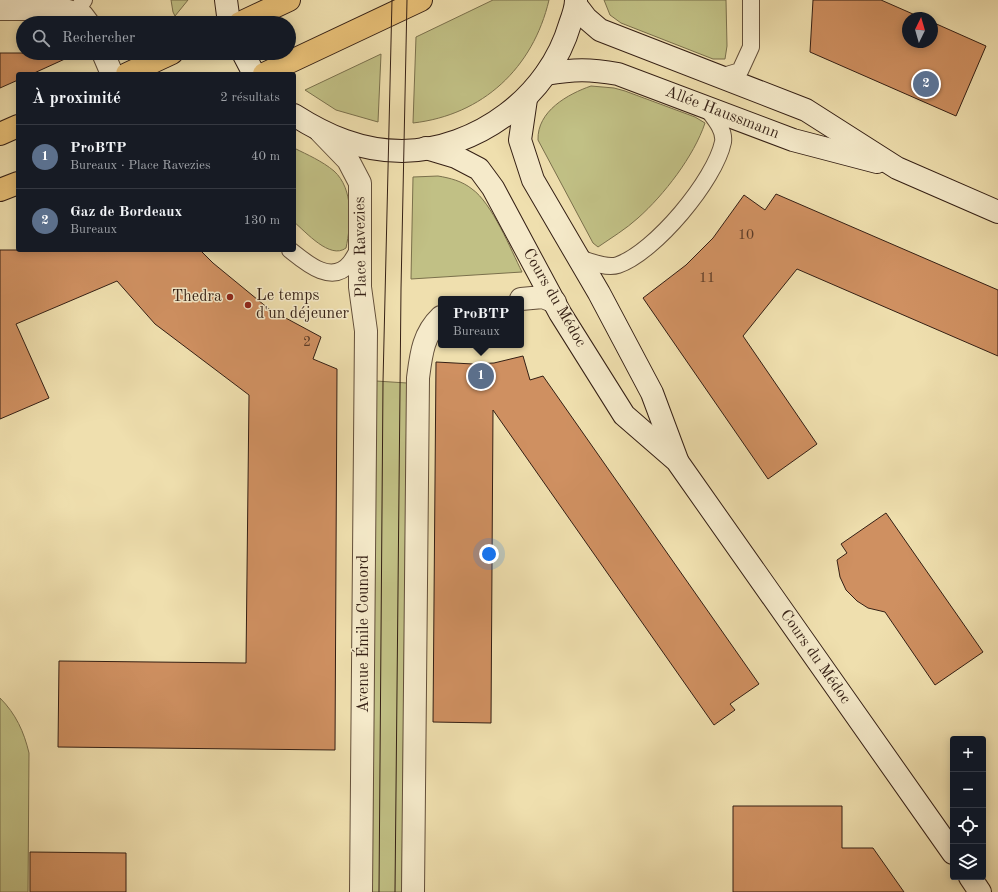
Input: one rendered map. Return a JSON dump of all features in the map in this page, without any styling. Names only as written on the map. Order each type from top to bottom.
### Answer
[{"type":"main road","points":[[255,16],[288,0]]},
{"type":"main road","points":[[296,59],[421,0]]},
{"type":"main road","points":[[131,72],[157,60]]},
{"type":"main road","points":[[268,72],[294,60]]},
{"type":"main road","points":[[0,134],[16,127]]},
{"type":"main road","points":[[0,190],[16,184]]},
{"type":"street","points":[[226,0],[228,16]]},
{"type":"street","name":"Allée Haussmann","points":[[576,2],[586,18],[600,30],[806,110],[897,168]]},
{"type":"street","name":"Place Ravezies","points":[[296,116],[320,131],[353,144],[380,149],[402,151],[426,148],[463,139],[496,122],[526,99],[546,74],[565,42],[576,2]]},
{"type":"street","points":[[0,9],[60,9],[82,12]]},
{"type":"street","points":[[106,60],[111,72]]},
{"type":"street","points":[[247,60],[253,72]]},
{"type":"street","name":"Allée Haussmann","points":[[546,74],[567,70],[589,69],[618,74],[793,140],[897,168],[998,212]]},
{"type":"street","name":"Cours du Médoc","points":[[526,99],[520,140],[533,180],[599,293],[652,394],[677,461]]},
{"type":"street","name":"Place Ravezies","points":[[320,131],[348,160],[360,183],[360,287],[366,331],[366,376]]},
{"type":"street","name":"Cours du Médoc","points":[[426,148],[456,157],[479,169],[493,188],[555,302],[624,415],[677,461],[950,849]]},
{"type":"street","points":[[524,299],[543,297],[555,302]]},
{"type":"street","points":[[413,892],[418,378],[422,349],[426,336],[438,321]]},
{"type":"street","name":"Avenue Émile Counord","points":[[362,892],[366,376]]},
{"type":"street","points":[[972,880],[980,892]]},
{"type":"lane","points":[[720,76],[740,71],[749,54],[751,47],[751,0]]},
{"type":"lane","points":[[577,257],[605,265],[618,265],[640,252],[661,235],[684,209],[709,174],[723,141],[721,128],[706,107]]},
{"type":"lane","points":[[293,252],[321,272],[332,272],[343,270],[350,263],[360,246]]},
{"type":"shaded area","points":[[171,0],[188,0],[175,16]]},
{"type":"shaded area","points":[[493,0],[549,0],[531,47],[517,67],[501,84],[483,98],[462,110],[438,118],[413,123],[416,37]]},
{"type":"shaded area","points":[[604,0],[726,0],[727,46],[725,59],[713,59],[621,23],[610,15]]},
{"type":"shaded area","points":[[381,54],[378,122],[336,110],[305,90]]},
{"type":"shaded area","points":[[591,86],[614,88],[625,91],[695,117],[705,123],[694,149],[668,187],[648,209],[633,222],[598,247],[593,243],[538,140],[539,130],[548,112],[564,99],[582,89]]},
{"type":"shaded area","points":[[296,149],[315,158],[334,171],[345,187],[348,197],[350,218],[346,248],[340,251],[326,248],[296,224]]},
{"type":"shaded area","points":[[438,176],[460,182],[468,186],[487,205],[522,272],[411,279],[413,177]]},
{"type":"shaded area","points":[[376,381],[407,383],[402,892],[372,892]]},
{"type":"shaded area","points":[[0,698],[11,710],[19,724],[29,753],[28,892],[0,892]]},
{"type":"building","points":[[813,0],[881,0],[908,12],[902,12],[902,48],[938,48],[938,25],[986,46],[956,116],[810,52]]},
{"type":"building","points":[[0,53],[16,53],[16,60],[63,60],[36,72],[16,72],[16,81],[0,88]]},
{"type":"building","points":[[776,194],[998,290],[998,356],[797,269],[743,336],[817,444],[768,479],[643,298],[686,265],[713,238],[744,195],[765,210]]},
{"type":"building","points":[[0,250],[16,250],[16,252],[202,252],[213,263],[269,309],[321,337],[313,359],[337,369],[335,750],[58,747],[59,661],[246,663],[249,395],[155,324],[117,281],[16,324],[49,398],[0,419]]},
{"type":"building","points":[[523,356],[530,380],[543,376],[759,684],[730,704],[735,710],[714,725],[493,410],[491,723],[433,722],[436,362],[473,364],[494,363]]},
{"type":"building","points":[[886,513],[983,652],[935,685],[885,612],[868,608],[857,601],[846,590],[840,577],[837,560],[847,553],[841,544]]},
{"type":"building","points":[[733,806],[842,806],[842,848],[873,848],[904,892],[733,892]]},
{"type":"building","points":[[30,852],[126,853],[126,892],[30,892]]},
{"type":"tram line","points":[[379,892],[383,382],[392,0]]},
{"type":"tram line","points":[[395,892],[401,289],[407,0]]},
{"type":"place","name":"Gaz de Bordeaux","points":[[926,84]]},
{"type":"place","name":"Thedra","points":[[230,297]]},
{"type":"place","name":"Le temps d'un déjeuner","points":[[248,305]]},
{"type":"place","name":"ProBTP","points":[[481,376]]}]
